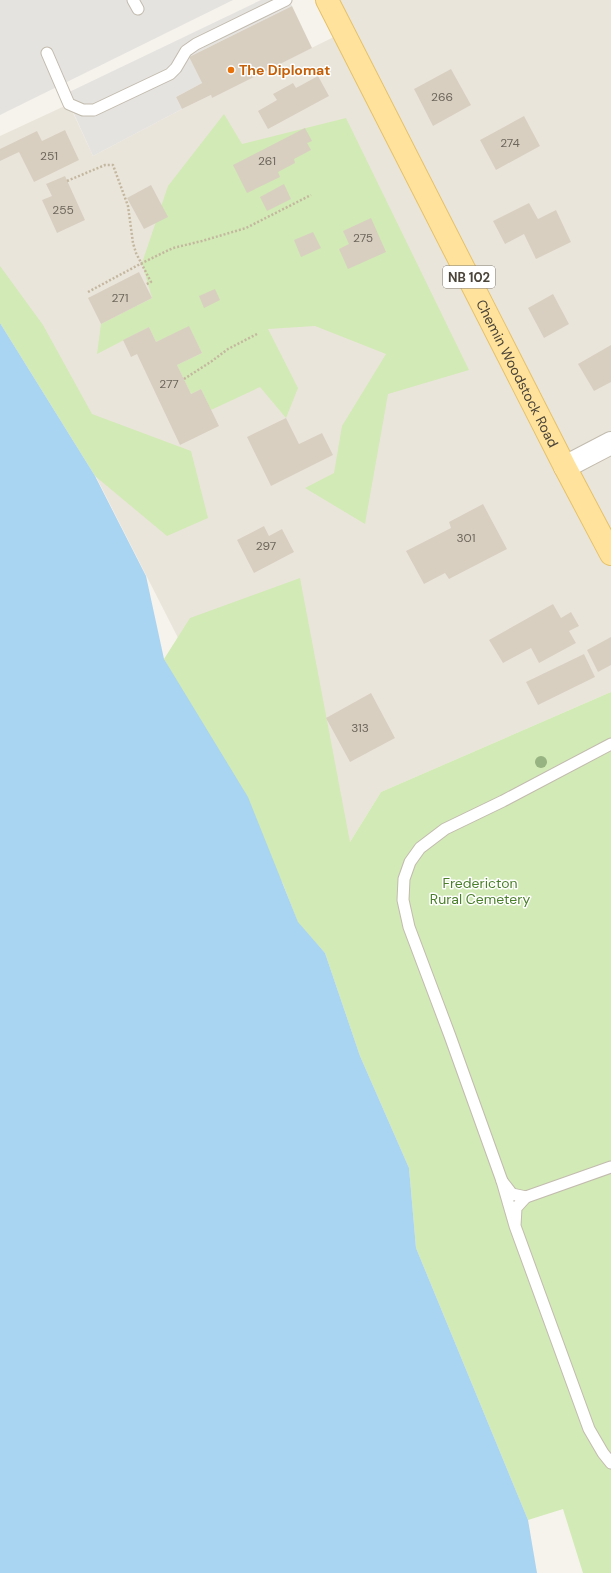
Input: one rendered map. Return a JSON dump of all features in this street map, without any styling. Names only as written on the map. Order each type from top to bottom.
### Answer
[{"type":"main road","name":"Chemin Woodstock Road","points":[[327,0],[492,321],[565,467],[611,554]]},
{"type":"street","points":[[565,467],[611,443]]},
{"type":"lane","points":[[47,53],[69,104],[83,110],[94,110],[170,74],[176,68],[186,51],[196,44],[286,0]]},
{"type":"lane","points":[[611,744],[503,801],[444,829],[420,848],[410,862],[404,879],[403,900],[409,927],[450,1036],[502,1182],[515,1226],[589,1430],[611,1463]]},
{"type":"lane","points":[[515,1226],[516,1208],[526,1197],[611,1167]]},
{"type":"lane","points":[[502,1182],[512,1194],[526,1197]]},
{"type":"path","points":[[67,181],[105,165],[113,165],[128,206],[133,243],[136,253],[151,282],[145,285]]},
{"type":"path","points":[[88,292],[173,248],[246,228],[311,194]]},
{"type":"path","points":[[184,379],[212,362],[228,349],[257,334]]},
{"type":"shaded area","points":[[0,0],[233,0],[0,115]]},
{"type":"shaded area","points":[[261,0],[288,0],[292,6],[189,57],[202,83],[176,97],[182,109],[93,156],[65,94]]},
{"type":"shaded area","points":[[327,0],[611,0],[611,692],[381,792],[350,842],[204,689],[0,288],[0,136],[69,104],[93,156],[182,109],[211,95],[212,97],[344,32]]},
{"type":"green space","points":[[224,114],[242,144],[346,118],[469,370],[388,394],[365,524],[305,488],[334,473],[342,426],[386,354],[315,326],[268,329],[298,388],[286,418],[260,387],[211,410],[201,389],[191,394],[177,365],[202,353],[189,327],[156,342],[149,327],[97,354],[101,324],[152,298],[142,263],[168,186]]},
{"type":"green space","points":[[0,266],[43,325],[92,414],[191,451],[208,518],[167,536],[95,476],[0,323]]},
{"type":"green space","name":"Fredericton Rural Cemetery","points":[[300,578],[350,842],[381,792],[611,692],[611,1573],[583,1573],[563,1509],[528,1520],[416,1248],[409,1168],[360,1056],[325,953],[298,923],[283,884],[164,659],[190,618]]},
{"type":"water","points":[[0,323],[95,476],[146,576],[164,659],[248,797],[298,922],[325,953],[360,1056],[409,1168],[416,1248],[528,1520],[537,1573],[0,1573]]},
{"type":"building","name":"The Diplomat","points":[[292,6],[312,48],[212,98],[211,95],[182,109],[176,97],[202,83],[189,57]]},
{"type":"building","points":[[451,69],[471,105],[433,126],[414,89]]},
{"type":"building","points":[[318,76],[329,96],[268,129],[258,111],[277,100],[273,94],[293,83],[296,88]]},
{"type":"building","points":[[524,116],[540,146],[496,170],[480,140]]},
{"type":"building","points":[[305,128],[312,141],[307,143],[311,150],[294,159],[295,163],[278,172],[280,177],[247,193],[233,165]]},
{"type":"building","points":[[65,130],[79,160],[34,182],[19,152],[0,161],[0,149],[37,131],[42,141]]},
{"type":"building","points":[[65,176],[85,220],[57,233],[42,200],[52,196],[46,184]]},
{"type":"building","points":[[284,184],[291,199],[267,211],[260,197]]},
{"type":"building","points":[[151,185],[168,217],[144,229],[127,198]]},
{"type":"building","points":[[529,203],[538,219],[556,210],[571,242],[536,259],[524,234],[505,244],[493,221]]},
{"type":"building","points":[[371,218],[386,252],[348,269],[339,249],[349,244],[343,231]]},
{"type":"building","points":[[313,232],[321,248],[301,257],[294,240]]},
{"type":"building","points":[[139,272],[152,298],[101,324],[88,298]]},
{"type":"building","points":[[215,289],[220,300],[204,308],[199,296]]},
{"type":"building","points":[[553,294],[569,324],[544,338],[528,308]]},
{"type":"building","points":[[189,326],[202,353],[177,365],[191,394],[201,389],[219,426],[180,445],[137,354],[131,357],[123,340],[149,327],[156,342]]},
{"type":"building","points":[[611,345],[611,382],[594,391],[578,364]]},
{"type":"building","points":[[286,418],[299,444],[322,433],[333,455],[271,486],[247,437]]},
{"type":"building","points":[[483,504],[507,549],[449,579],[445,573],[424,584],[406,551],[451,528],[449,522]]},
{"type":"building","points":[[264,526],[269,536],[282,529],[294,552],[254,573],[237,540]]},
{"type":"building","points":[[553,604],[561,618],[571,612],[579,626],[569,631],[576,643],[539,663],[531,648],[503,663],[489,640]]},
{"type":"building","points":[[611,637],[611,665],[598,672],[587,650]]},
{"type":"building","points":[[584,654],[595,677],[538,705],[526,682]]},
{"type":"building","points":[[371,693],[395,738],[350,762],[326,718]]},
{"type":"place","name":"The Diplomat","points":[[231,70]]}]
